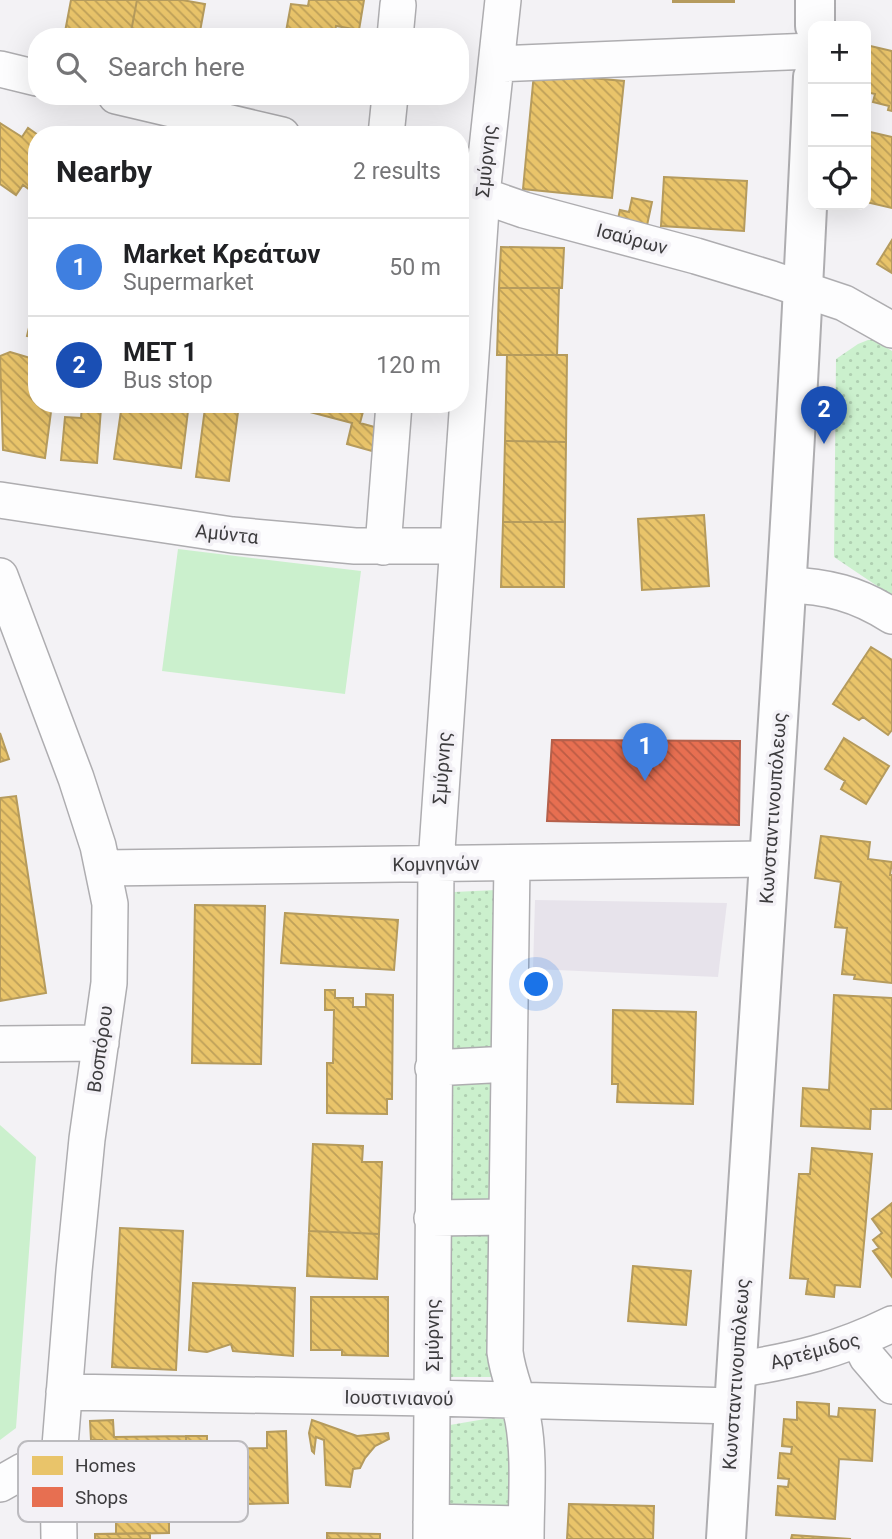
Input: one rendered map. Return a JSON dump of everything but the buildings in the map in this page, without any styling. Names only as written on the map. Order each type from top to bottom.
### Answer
[{"type":"main road","points":[[815,0],[815,21]]},
{"type":"main road","name":"Κωνσταντινουπόλεως","points":[[726,1539],[804,290],[813,84]]},
{"type":"street","name":"Σμύρνης","points":[[469,242],[471,191],[496,64],[503,0]]},
{"type":"street","points":[[496,64],[808,51]]},
{"type":"street","points":[[0,69],[28,76]]},
{"type":"street","points":[[154,105],[244,126]]},
{"type":"street","points":[[387,126],[389,105]]},
{"type":"street","name":"Ισαύρων","points":[[471,191],[524,210],[696,256],[844,303],[892,330]]},
{"type":"street","points":[[383,547],[393,413]]},
{"type":"street","name":"Σμύρνης","points":[[431,1531],[436,863],[457,546],[462,413]]},
{"type":"street","name":"Αμύντα","points":[[0,500],[71,509],[189,530],[383,547],[457,546]]},
{"type":"street","name":"Βοσπόρου","points":[[0,576],[56,721],[88,814],[110,904],[109,983],[87,1139],[61,1441]]},
{"type":"street","points":[[786,585],[817,586],[850,593],[892,616]]},
{"type":"street","name":"Κομνηνών","points":[[103,868],[770,859]]},
{"type":"street","points":[[431,1531],[526,1531],[525,1440],[505,1352],[512,863]]},
{"type":"street","points":[[0,1044],[101,1043]]},
{"type":"street","points":[[433,1068],[509,1064]]},
{"type":"street","points":[[432,1218],[507,1217]]},
{"type":"street","name":"Αρτέμιδος","points":[[735,1388],[805,1357],[859,1341],[892,1324]]},
{"type":"street","points":[[859,1341],[867,1357],[892,1385]]},
{"type":"street","name":"Ιουστινιανού","points":[[65,1392],[517,1400],[735,1388]]},
{"type":"street","points":[[0,1484],[18,1473]]},
{"type":"shaded area","points":[[535,900],[727,903],[718,977],[533,969]]},
{"type":"green space","points":[[868,340],[875,340],[892,351],[892,596],[834,557],[836,359]]},
{"type":"green space","points":[[178,549],[361,571],[345,694],[162,671]]},
{"type":"green space","points":[[496,890],[493,1048],[449,1050],[454,892]]},
{"type":"green space","points":[[492,1080],[492,1203],[446,1204],[448,1081]]},
{"type":"green space","points":[[0,1125],[36,1157],[16,1428],[0,1440]]},
{"type":"green space","points":[[447,1233],[492,1234],[491,1377],[444,1377]]},
{"type":"green space","points":[[491,1418],[503,1419],[508,1423],[511,1509],[443,1511],[444,1426]]},
{"type":"place","name":"ΜΕΤ 1","points":[[824,444]]},
{"type":"place","name":"Market Κρεάτων","points":[[645,781]]}]
